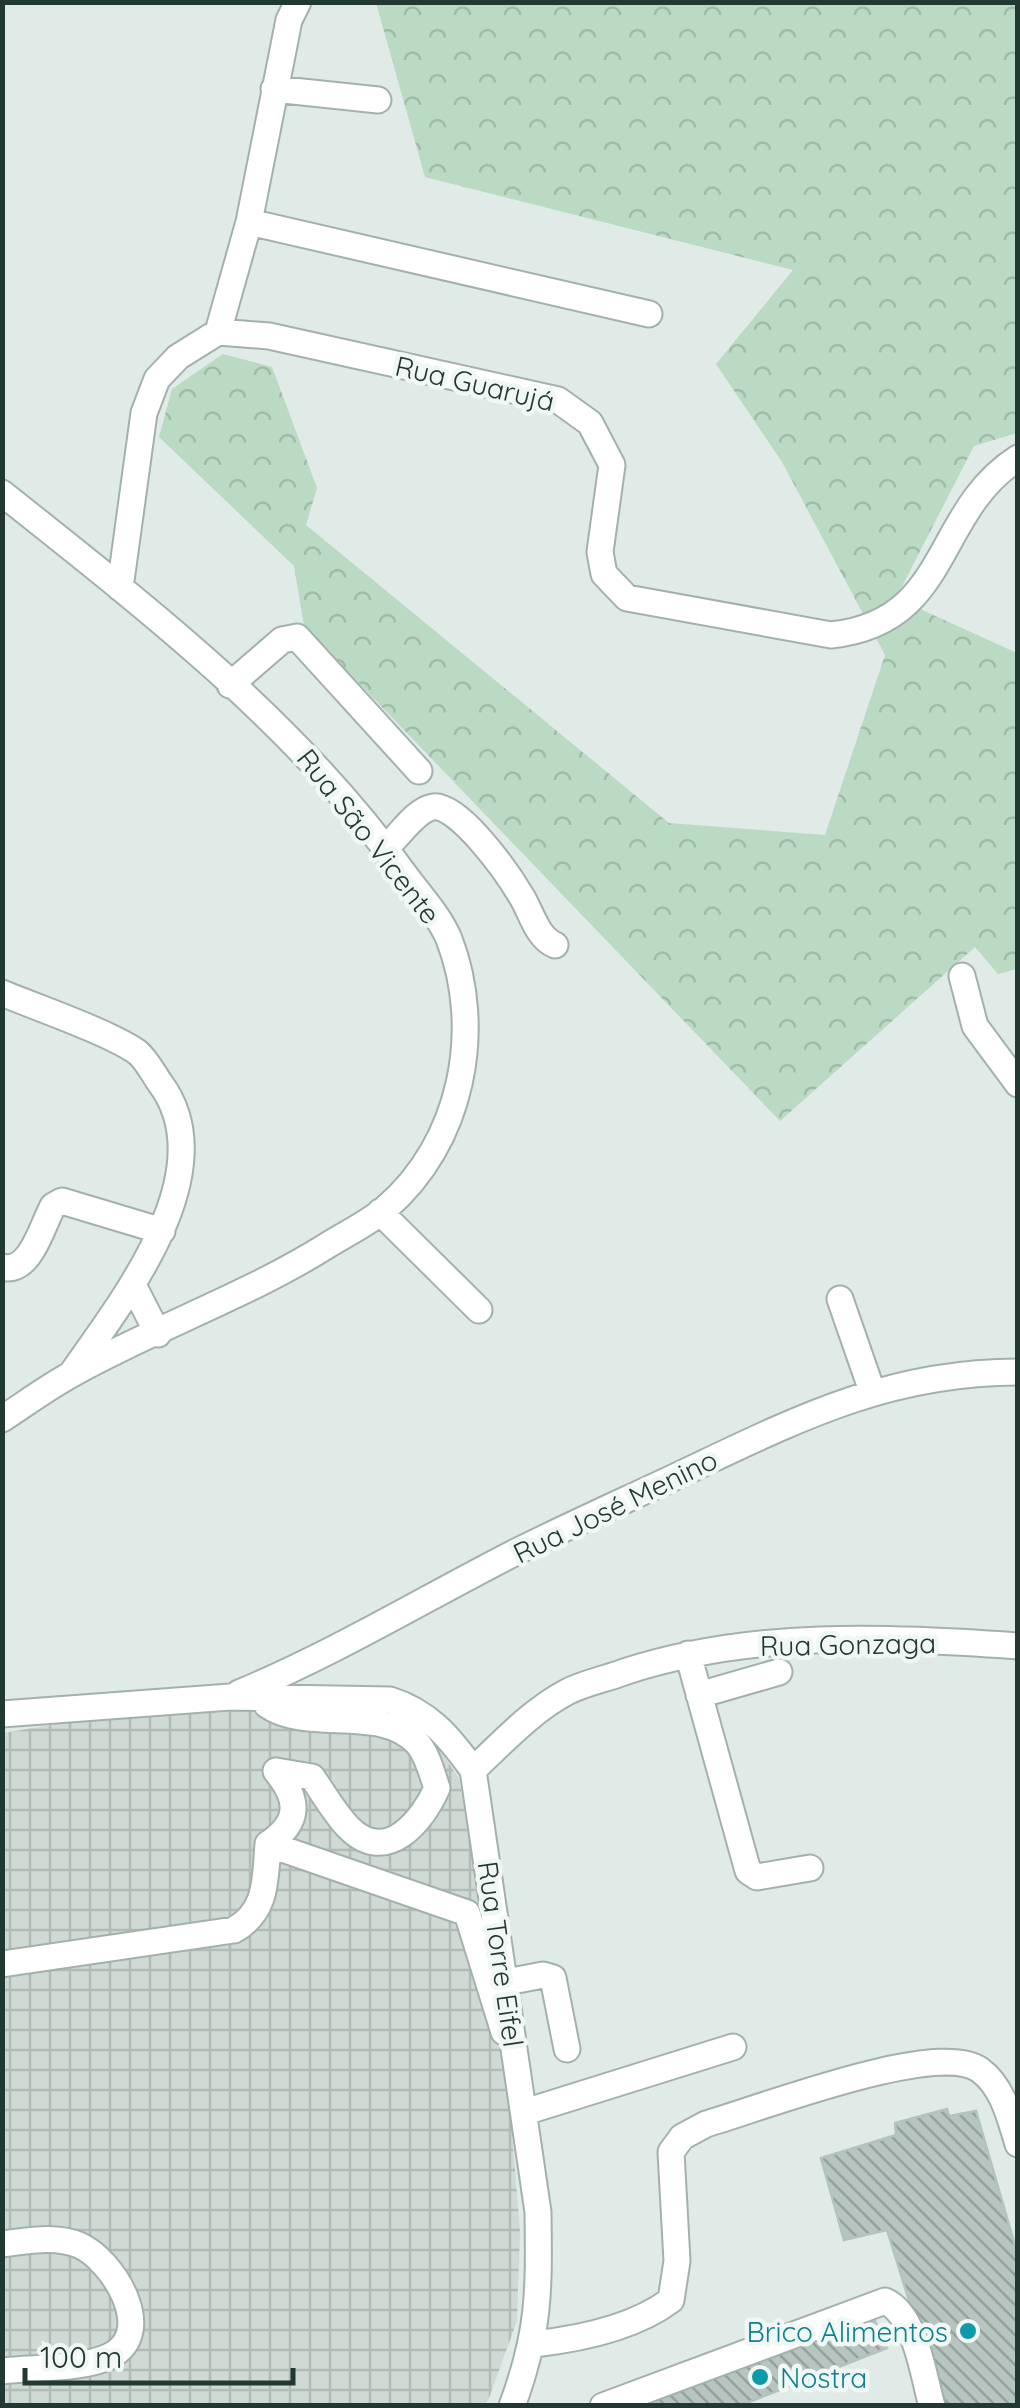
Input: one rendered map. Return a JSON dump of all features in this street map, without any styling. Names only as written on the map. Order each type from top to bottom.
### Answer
[{"type":"street","points":[[120,588],[144,413],[157,379],[178,357],[218,332],[249,222],[289,20],[298,2]]},
{"type":"street","points":[[274,89],[378,100]]},
{"type":"street","points":[[249,222],[649,314]]},
{"type":"street","name":"Rua Guarujá","points":[[218,332],[269,336],[558,400],[590,423],[612,465],[600,552],[604,574],[627,598],[831,635],[864,632],[895,618],[916,598],[971,505],[1002,468],[1018,458]]},
{"type":"street","name":"Rua São Vicente","points":[[2,493],[120,588],[308,754],[385,848],[447,935],[466,995],[456,1104],[427,1161],[380,1212],[284,1273],[72,1374],[2,1419]]},
{"type":"street","points":[[230,685],[282,640],[297,637],[419,771]]},
{"type":"street","points":[[385,848],[432,807],[456,813],[515,885],[543,937],[555,944]]},
{"type":"street","points":[[962,976],[975,1026],[1018,1084]]},
{"type":"street","points":[[2,992],[138,1053],[173,1100],[180,1131],[178,1174],[162,1232],[133,1285],[72,1374]]},
{"type":"street","points":[[2,1266],[13,1269],[24,1264],[53,1206],[62,1202],[162,1232]]},
{"type":"street","points":[[380,1212],[480,1310]]},
{"type":"street","points":[[133,1285],[158,1334]]},
{"type":"street","points":[[840,1299],[872,1391]]},
{"type":"street","name":"Rua José Menino","points":[[230,1697],[310,1662],[536,1543],[821,1408],[872,1391],[962,1372],[1018,1372]]},
{"type":"street","points":[[2,1399],[48,1390]]},
{"type":"street","name":"Rua Gonzaga","points":[[473,1770],[540,1709],[569,1690],[688,1654],[790,1640],[872,1637],[1018,1646]]},
{"type":"street","points":[[688,1654],[748,1871],[757,1876],[810,1868]]},
{"type":"street","points":[[699,1696],[779,1672]]},
{"type":"street","points":[[2,1714],[230,1697]]},
{"type":"street","name":"Rua Torre Eifel","points":[[230,1697],[390,1700],[414,1708],[439,1728],[473,1770],[538,2212],[539,2282],[534,2344],[512,2406]]},
{"type":"street","points":[[2,1964],[234,1930],[252,1918],[262,1898],[268,1844],[286,1832],[296,1804],[276,1770],[312,1778],[350,1829],[373,1840],[392,1839],[412,1830],[424,1816],[437,1788],[424,1754],[402,1732],[378,1724],[290,1716],[259,1698]]},
{"type":"street","points":[[268,1844],[468,1913],[492,2004],[514,2050]]},
{"type":"street","points":[[507,1982],[544,1974],[553,1978],[566,2049]]},
{"type":"street","points":[[525,2112],[733,2047]]},
{"type":"street","points":[[534,2344],[620,2324],[655,2312],[671,2300],[677,2261],[671,2152],[682,2137],[706,2124],[896,2068],[945,2059],[978,2068],[994,2084],[1018,2144]]},
{"type":"street","points":[[2,2244],[58,2240],[92,2252],[126,2301],[131,2319],[128,2338],[111,2356],[2,2371]]},
{"type":"street","points":[[603,2406],[886,2301],[897,2306],[906,2320],[932,2406]]},
{"type":"shaded area","points":[[255,1706],[385,1709],[416,1716],[459,1778],[506,2055],[520,2232],[517,2321],[484,2406],[3,2406],[3,1733],[141,1710]]},
{"type":"green space","points":[[376,3],[1017,3],[1017,433],[974,446],[896,598],[1017,653],[1017,969],[998,974],[975,947],[780,1121],[304,626],[294,566],[159,437],[172,389],[223,354],[272,367],[317,488],[306,525],[669,823],[825,835],[885,655],[782,462],[716,364],[793,270],[425,177]]},
{"type":"building","name":"Brico Alimentos","points":[[947,2109],[949,2116],[976,2111],[1018,2256],[1018,2406],[942,2406],[887,2230],[844,2240],[821,2158],[896,2135],[895,2123]]},
{"type":"building","name":"Nostra","points":[[871,2312],[887,2348],[739,2406],[634,2406]]},
{"type":"place","name":"Brico Alimentos","points":[[968,2331]]},
{"type":"place","name":"Nostra","points":[[760,2377]]}]
